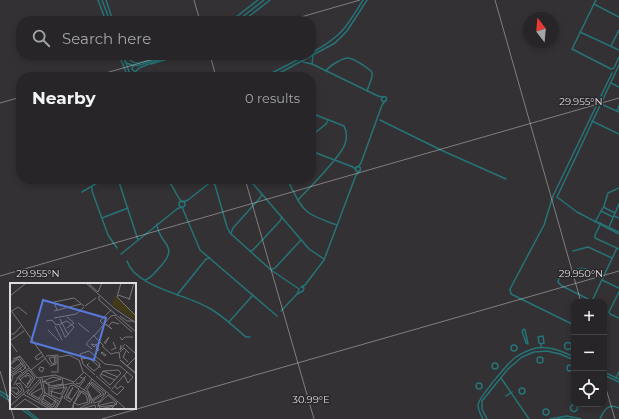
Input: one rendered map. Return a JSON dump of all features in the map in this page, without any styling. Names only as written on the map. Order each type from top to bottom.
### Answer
[{"type":"street","points":[[98,0],[104,16]]},
{"type":"street","points":[[102,0],[108,16]]},
{"type":"street","points":[[106,0],[111,16]]},
{"type":"street","points":[[237,16],[258,0]]},
{"type":"street","points":[[243,16],[264,0]]},
{"type":"street","points":[[249,16],[270,0]]},
{"type":"street","points":[[316,50],[328,44],[341,33],[363,0]]},
{"type":"street","points":[[316,54],[332,46],[343,36],[367,0]]},
{"type":"street","points":[[596,0],[572,49],[610,69],[614,68],[619,57]]},
{"type":"street","points":[[594,4],[619,17]]},
{"type":"street","points":[[611,47],[619,30]]},
{"type":"street","points":[[580,32],[619,50]]},
{"type":"street","points":[[326,71],[329,67],[345,58],[350,58],[372,72],[372,77],[367,91]]},
{"type":"street","points":[[121,60],[126,72]]},
{"type":"street","points":[[130,60],[136,63],[147,60]]},
{"type":"street","points":[[125,62],[133,66],[138,66],[159,60]]},
{"type":"street","points":[[133,66],[132,69],[135,72],[139,68],[149,63],[156,64],[167,60]]},
{"type":"street","points":[[274,72],[297,60]]},
{"type":"street","points":[[282,72],[305,60]]},
{"type":"street","points":[[312,60],[312,64]]},
{"type":"street","points":[[125,62],[130,72]]},
{"type":"street","points":[[301,62],[312,64],[367,91],[386,98],[385,101]]},
{"type":"street","points":[[557,196],[592,121],[618,71],[619,65]]},
{"type":"street","points":[[571,323],[511,294],[510,289],[544,224],[554,195],[612,73]]},
{"type":"street","points":[[611,83],[619,87]]},
{"type":"street","points":[[378,96],[385,101]]},
{"type":"street","points":[[382,105],[383,97]]},
{"type":"street","points":[[281,311],[305,285],[324,260],[356,175],[357,167],[385,101]]},
{"type":"street","points":[[601,104],[618,112],[619,106]]},
{"type":"street","points":[[316,115],[343,125],[346,131],[345,145],[316,180]]},
{"type":"street","points":[[316,132],[327,123],[328,119]]},
{"type":"street","points":[[380,120],[506,179]]},
{"type":"street","points":[[592,121],[619,134]]},
{"type":"street","points":[[316,153],[353,167],[361,168]]},
{"type":"street","points":[[360,163],[361,168]]},
{"type":"street","points":[[353,167],[357,171]]},
{"type":"street","points":[[357,171],[361,168]]},
{"type":"street","points":[[82,192],[95,184]]},
{"type":"street","points":[[120,184],[138,240]]},
{"type":"street","points":[[171,184],[182,202],[198,246],[206,255],[277,316]]},
{"type":"street","points":[[121,254],[157,224],[183,206],[207,184]]},
{"type":"street","points":[[215,184],[230,233],[271,270],[296,287],[304,290]]},
{"type":"street","points":[[253,184],[301,240],[324,260]]},
{"type":"street","points":[[290,184],[302,208],[309,214],[337,225]]},
{"type":"street","points":[[298,200],[312,184]]},
{"type":"street","points":[[92,186],[92,191],[101,218],[108,235],[116,248]]},
{"type":"street","points":[[596,222],[604,206],[608,193],[619,188]]},
{"type":"street","points":[[87,189],[92,191]]},
{"type":"street","points":[[230,233],[262,194]]},
{"type":"street","points":[[554,195],[576,211],[619,233]]},
{"type":"street","points":[[260,198],[264,197]]},
{"type":"street","points":[[177,209],[179,199]]},
{"type":"street","points":[[179,204],[188,200]]},
{"type":"street","points":[[179,204],[183,206]]},
{"type":"street","points":[[608,227],[619,204]]},
{"type":"street","points":[[604,206],[619,218]]},
{"type":"street","points":[[101,218],[128,208]]},
{"type":"street","points":[[601,211],[614,215]]},
{"type":"street","points":[[253,254],[254,250],[282,217]]},
{"type":"street","points":[[280,221],[284,220]]},
{"type":"street","points":[[144,280],[150,278],[166,260],[169,253],[168,247],[158,230],[157,224]]},
{"type":"street","points":[[600,224],[619,233]]},
{"type":"street","points":[[600,224],[595,238],[618,248],[612,258],[604,276],[592,300],[562,286],[559,284],[558,280],[561,275],[583,267],[604,276]]},
{"type":"street","points":[[227,227],[233,228]]},
{"type":"street","points":[[153,228],[158,230]]},
{"type":"street","points":[[137,234],[142,237]]},
{"type":"street","points":[[271,270],[275,268],[301,240]]},
{"type":"street","points":[[574,251],[588,248],[612,258]]},
{"type":"street","points":[[250,251],[254,250]]},
{"type":"street","points":[[177,295],[206,259],[210,258]]},
{"type":"street","points":[[127,261],[130,267],[150,284],[206,306],[217,313],[246,337],[250,337]]},
{"type":"street","points":[[275,268],[276,273]]},
{"type":"street","points":[[150,278],[150,284]]},
{"type":"street","points":[[602,280],[619,288]]},
{"type":"street","points":[[304,290],[305,285]]},
{"type":"street","points":[[300,289],[304,290]]},
{"type":"street","points":[[619,292],[609,312],[610,314],[619,318]]},
{"type":"street","points":[[229,323],[253,295]]},
{"type":"street","points":[[528,344],[526,343],[522,331],[524,329],[528,344],[529,354]]},
{"type":"street","points":[[565,352],[566,349],[564,348],[567,342],[572,343],[569,350],[566,349]]},
{"type":"street","points":[[483,419],[479,410],[479,400],[511,361],[519,355],[529,350],[553,348],[571,355]]},
{"type":"street","points":[[516,351],[519,355]]},
{"type":"street","points":[[539,351],[540,357]]},
{"type":"street","points":[[487,419],[482,409],[482,403],[514,363],[529,354],[539,351],[557,352],[571,359]]},
{"type":"street","points":[[497,368],[502,372]]},
{"type":"street","points":[[607,374],[618,379],[619,372]]},
{"type":"street","points":[[607,376],[619,382]]},
{"type":"street","points":[[501,378],[529,419]]},
{"type":"street","points":[[482,388],[486,392]]},
{"type":"street","points":[[0,391],[10,397]]},
{"type":"street","points":[[506,396],[512,392]]},
{"type":"street","points":[[514,396],[519,392]]},
{"type":"street","points":[[0,394],[10,401]]},
{"type":"street","points":[[600,419],[607,407],[613,406],[619,408]]},
{"type":"street","points":[[21,409],[34,419]]},
{"type":"street","points":[[25,409],[38,419]]},
{"type":"street","points":[[573,411],[573,418]]},
{"type":"street","points":[[547,415],[550,419],[561,416],[581,419]]},
{"type":"street","points":[[558,419],[573,418]]}]
